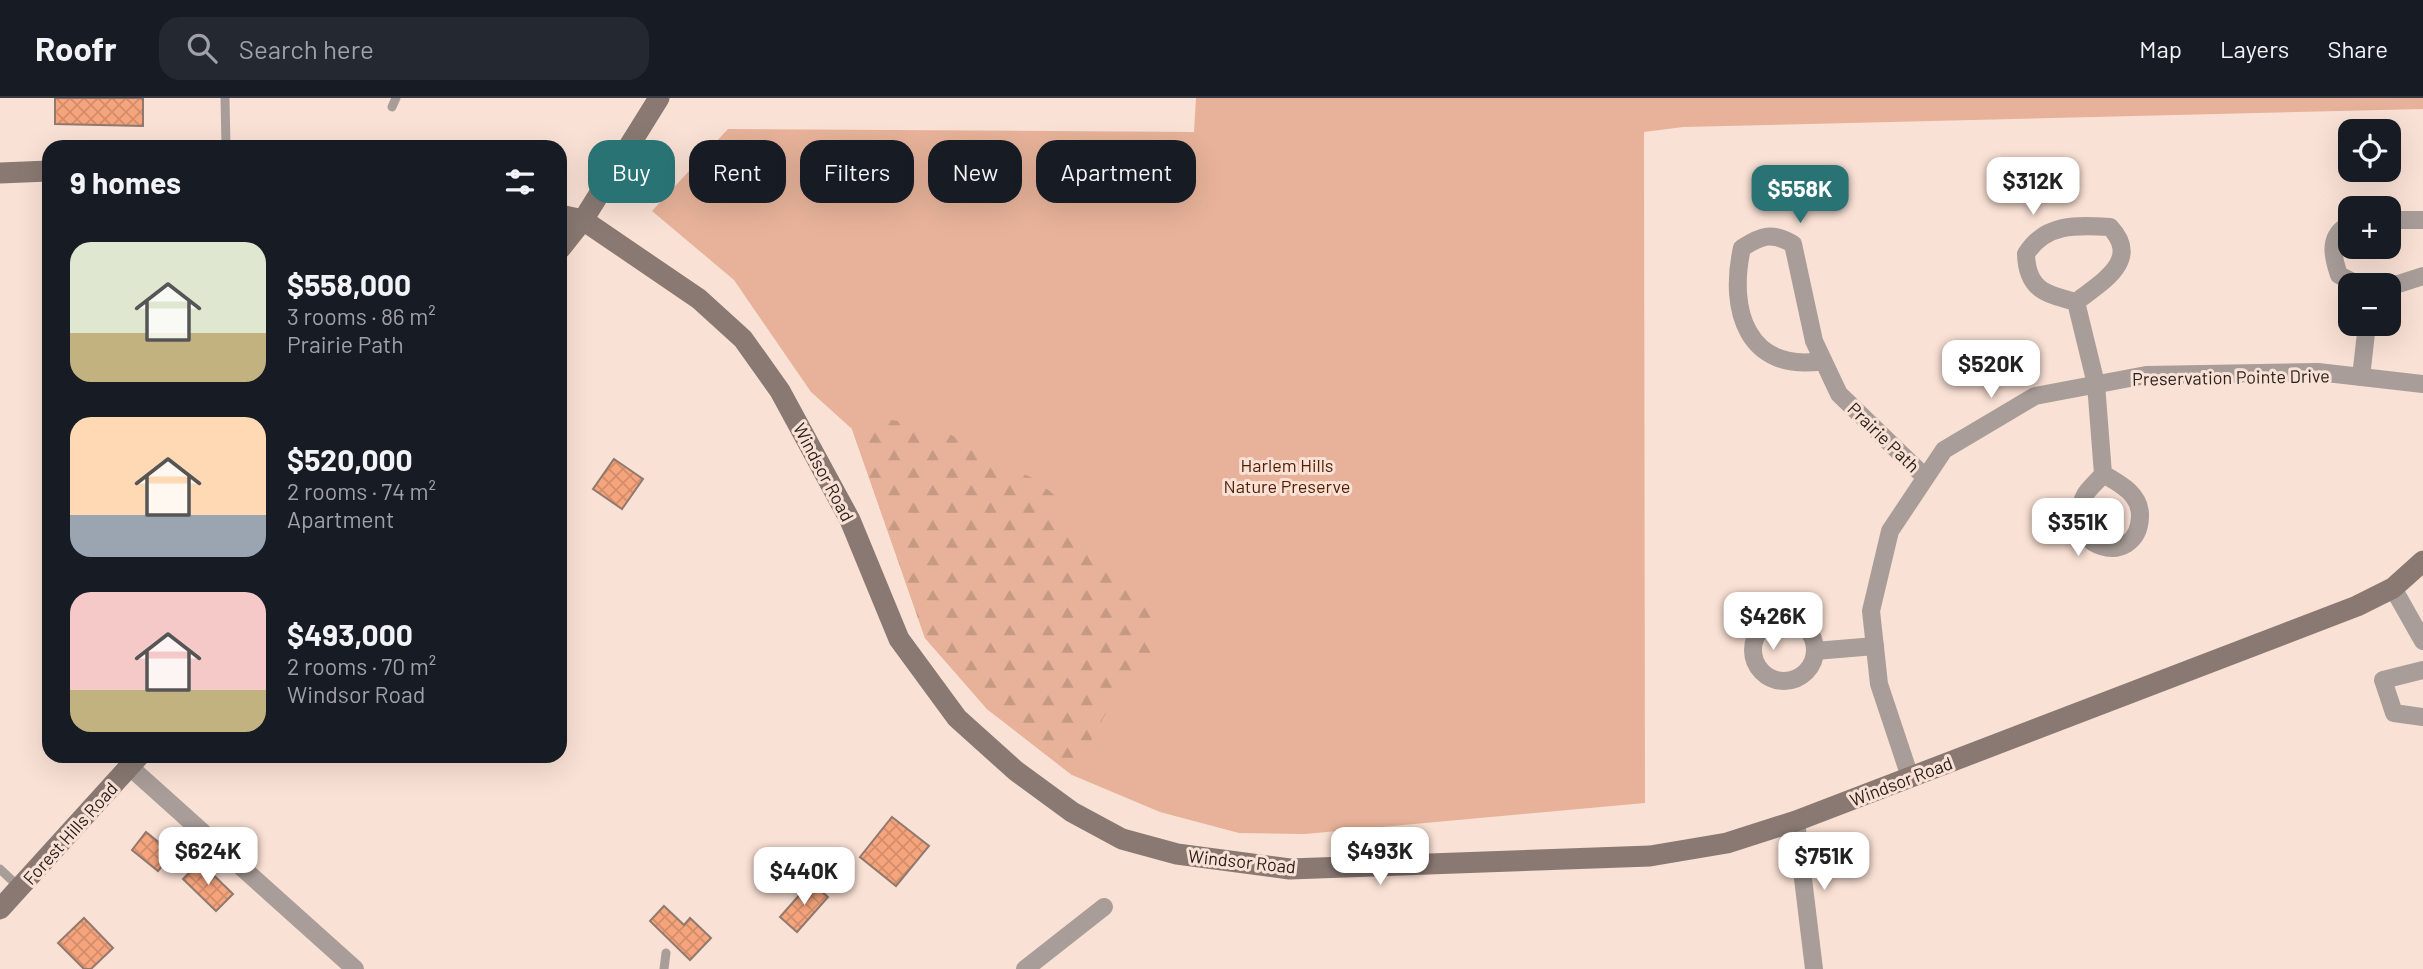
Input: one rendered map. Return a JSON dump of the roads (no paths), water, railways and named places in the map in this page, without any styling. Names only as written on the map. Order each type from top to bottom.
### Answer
[{"type":"street","points":[[567,240],[583,220],[659,98]]},
{"type":"street","points":[[0,173],[42,172]]},
{"type":"street","name":"Windsor Road","points":[[567,217],[583,220],[699,299],[743,339],[780,391],[850,520],[899,639],[957,718],[1016,771],[1072,812],[1122,839],[1177,854],[1290,869],[1650,856],[1727,843],[1796,821],[2357,606],[2393,588],[2423,561]]},
{"type":"street","points":[[2401,219],[2423,220]]},
{"type":"street","points":[[2081,225],[2110,227],[2120,238],[2122,254],[2115,270],[2076,302],[2044,294],[2031,279],[2026,254],[2043,234],[2081,225]]},
{"type":"street","name":"Prairie Path","points":[[1823,361],[1791,362],[1774,357],[1754,343],[1741,318],[1736,274],[1742,248],[1759,236],[1776,234],[1793,244],[1814,341],[1839,394],[1925,477]]},
{"type":"street","points":[[2338,234],[2333,241],[2333,255],[2338,273]]},
{"type":"street","points":[[2401,282],[2423,275]]},
{"type":"street","points":[[2076,302],[2096,384],[2104,474]]},
{"type":"street","points":[[2361,377],[2366,336]]},
{"type":"street","name":"Preservation Pointe Drive","points":[[1910,777],[1879,684],[1871,611],[1890,531],[1944,450],[2035,396],[2146,374],[2318,372],[2423,384]]},
{"type":"street","points":[[2393,588],[2423,641]]},
{"type":"street","points":[[1815,651],[1875,646]]},
{"type":"street","points":[[2423,670],[2383,680],[2394,713],[2423,717]]},
{"type":"street","name":"Forest Hills Road","points":[[0,909],[133,763]]},
{"type":"street","points":[[135,763],[355,969]]},
{"type":"street","points":[[1796,821],[1814,969]]},
{"type":"street","points":[[1024,969],[1104,907]]},
{"type":"lane","points":[[225,98],[226,140]]},
{"type":"lane","points":[[0,869],[20,887]]},
{"type":"lane","points":[[664,969],[666,953]]},
{"type":"park label","name":"Harlem Hills Nature Preserve","points":[[1287,475]]}]
